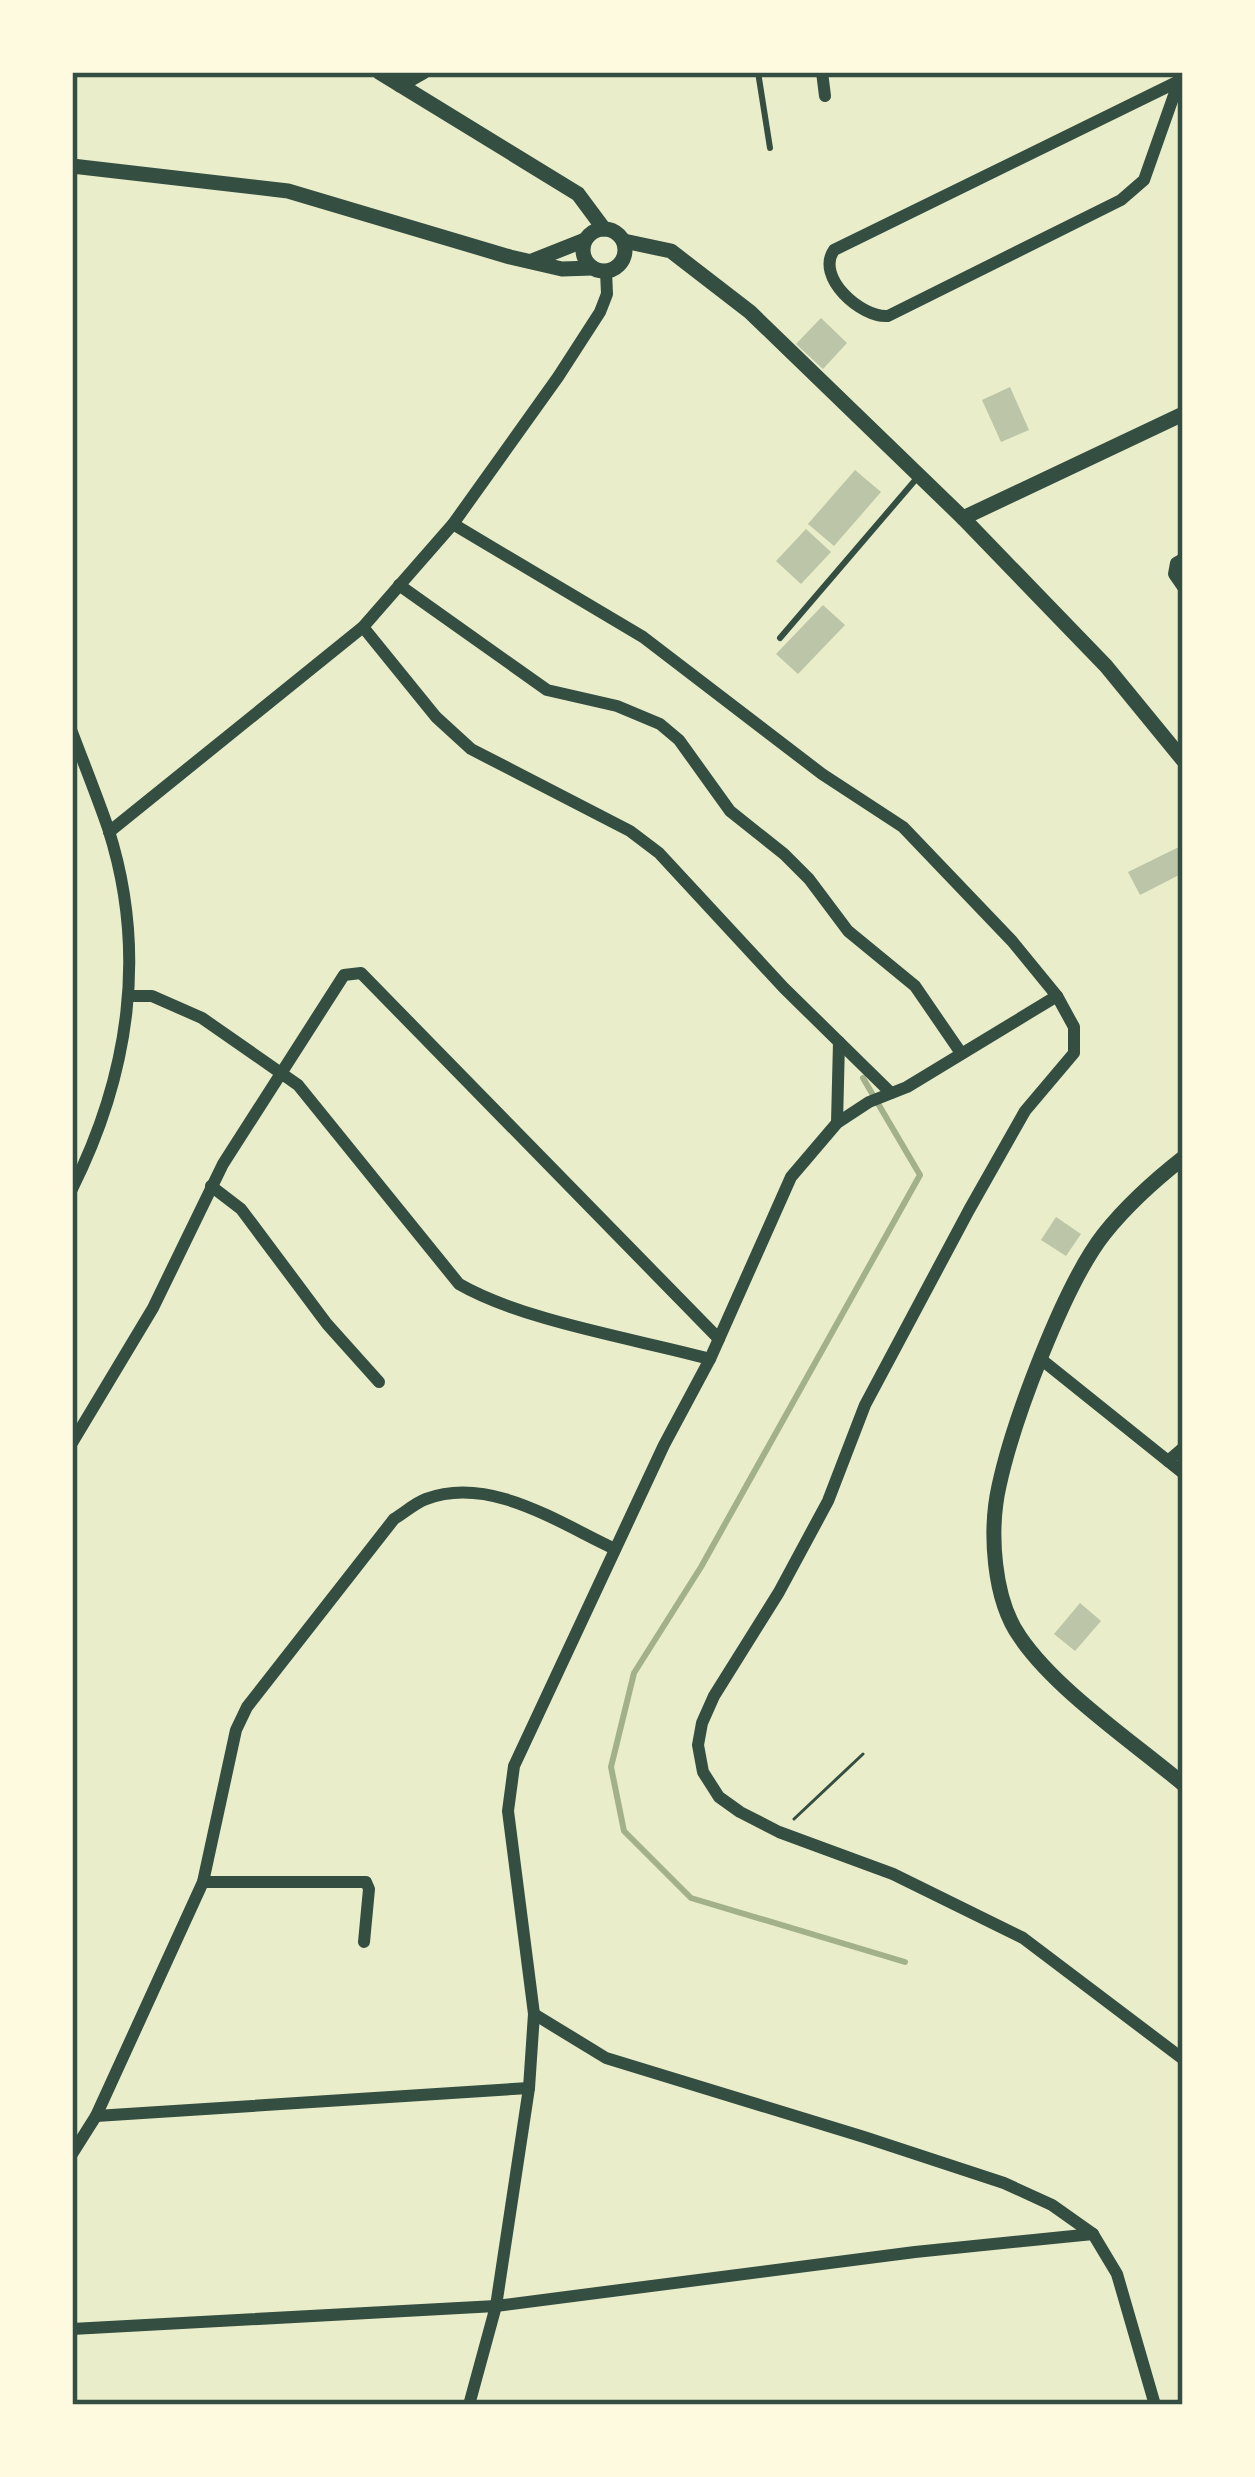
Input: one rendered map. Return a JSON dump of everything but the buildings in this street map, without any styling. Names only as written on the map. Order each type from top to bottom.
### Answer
[{"type":"street","points":[[379,72],[578,194],[604,229]]},
{"type":"street","points":[[400,86],[424,72]]},
{"type":"street","points":[[822,72],[825,96]]},
{"type":"street","points":[[1181,80],[1144,179],[1121,200],[888,316],[869,314],[845,295],[828,269],[834,250],[1181,80]]},
{"type":"street","points":[[72,166],[288,191],[562,269],[600,270],[623,261],[624,241]]},
{"type":"street","points":[[532,261],[604,229],[624,241],[671,251],[750,312],[963,518],[1106,666],[1183,760]]},
{"type":"street","points":[[109,832],[363,627],[453,524],[601,312],[607,294],[600,270],[584,256],[585,240]]},
{"type":"street","points":[[963,518],[1182,415]]},
{"type":"street","points":[[453,524],[643,637],[822,774],[903,827],[997,924],[1057,996],[1074,1027],[1077,1046],[1025,1111],[996,1161],[865,1405],[827,1502],[779,1592],[714,1696],[698,1745],[703,1772],[719,1797],[779,1832],[893,1874],[1023,1938],[1183,2059]]},
{"type":"street","points":[[1183,559],[1176,563],[1174,574],[1183,587]]},
{"type":"street","points":[[399,585],[547,690],[617,706],[660,724],[679,740],[730,811],[809,879],[848,931],[915,986],[961,1053]]},
{"type":"street","points":[[363,627],[436,718],[471,749],[630,831],[659,853],[891,1093]]},
{"type":"street","points":[[72,732],[109,832],[128,930],[130,996],[113,1092],[98,1138],[72,1189]]},
{"type":"street","points":[[72,1443],[153,1308],[211,1186],[279,1071],[344,975],[361,973],[719,1339]]},
{"type":"street","points":[[130,996],[152,996],[202,1018],[279,1071],[326,1116],[459,1283],[486,1298],[525,1310],[710,1359]]},
{"type":"street","points":[[469,2405],[496,2306],[529,2088],[534,2014],[508,1810],[509,1785],[530,1729],[710,1359],[791,1178],[837,1123],[1057,996]]},
{"type":"street","points":[[837,1123],[839,1042]]},
{"type":"street","points":[[1183,1158],[1102,1236],[1076,1280],[1042,1360],[999,1488],[999,1583],[1018,1636],[1049,1671],[1183,1784]]},
{"type":"street","points":[[211,1186],[241,1209],[327,1324],[380,1382]]},
{"type":"street","points":[[1042,1360],[1183,1473]]},
{"type":"street","points":[[1168,1461],[1183,1448]]},
{"type":"street","points":[[72,2154],[96,2116],[203,1882],[227,1757],[247,1707],[394,1519],[425,1499],[490,1494],[615,1549]]},
{"type":"street","points":[[203,1882],[366,1882],[364,1942]]},
{"type":"street","points":[[534,2014],[606,2058],[1004,2183],[1052,2205],[1093,2234],[1117,2274],[1154,2405]]},
{"type":"street","points":[[96,2116],[529,2088]]},
{"type":"street","points":[[72,2329],[496,2306],[1093,2234]]},
{"type":"lane","points":[[758,72],[770,148]]},
{"type":"lane","points":[[780,638],[919,476]]},
{"type":"path","points":[[779,1832],[862,1754]]},
{"type":"waterway","points":[[863,1078],[920,1175],[701,1567],[634,1673],[611,1767],[624,1831],[691,1898],[905,1962]]}]
